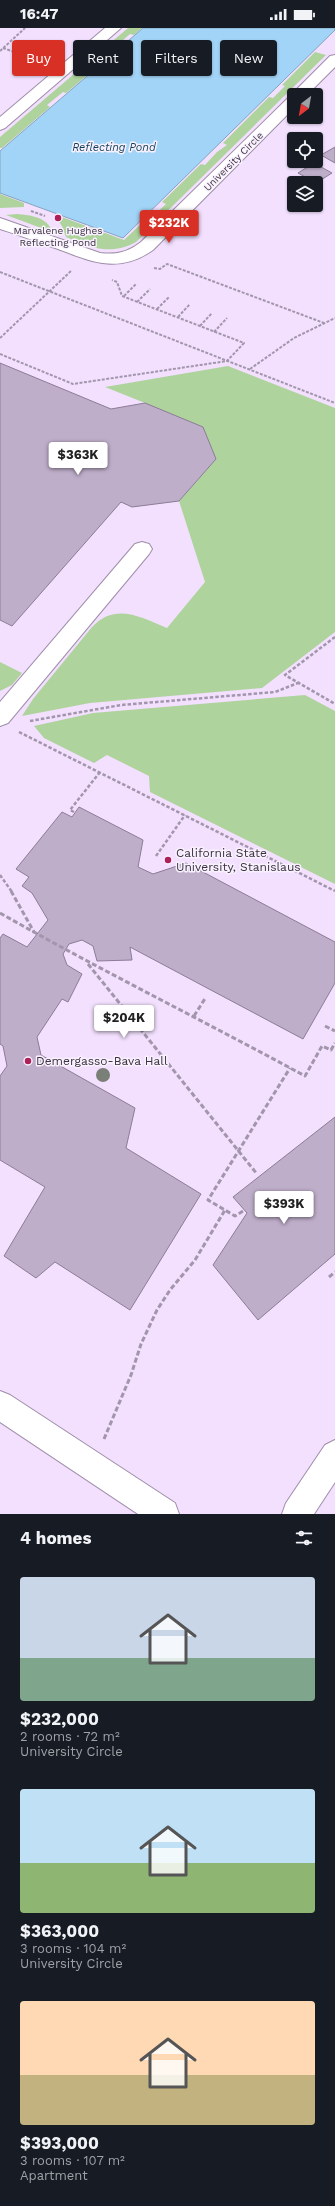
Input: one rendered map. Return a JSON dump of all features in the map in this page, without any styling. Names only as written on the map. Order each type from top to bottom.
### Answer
[{"type":"street","points":[[0,125],[114,28]]},
{"type":"street","points":[[306,88],[335,59]]},
{"type":"street","name":"University Circle","points":[[0,223],[98,258],[114,260],[136,254],[147,246],[287,107]]},
{"type":"street","points":[[8,724],[142,549]]},
{"type":"street","points":[[0,1405],[164,1514]]},
{"type":"street","points":[[297,1514],[335,1455]]},
{"type":"path","points":[[0,51],[25,28]]},
{"type":"path","points":[[3,48],[12,51]]},
{"type":"path","points":[[151,266],[160,269],[167,264],[324,323]]},
{"type":"path","points":[[0,338],[76,266]]},
{"type":"path","points":[[0,272],[335,403]]},
{"type":"path","points":[[124,296],[136,284]]},
{"type":"path","points":[[0,354],[73,384],[227,361],[244,343],[122,296],[119,285]]},
{"type":"path","points":[[137,302],[150,289]]},
{"type":"path","points":[[157,310],[170,297]]},
{"type":"path","points":[[178,318],[190,304]]},
{"type":"path","points":[[200,326],[212,313]]},
{"type":"path","points":[[214,332],[227,318]]},
{"type":"path","points":[[250,369],[294,338],[335,318]]},
{"type":"path","points":[[335,637],[285,675],[298,684],[335,704]]},
{"type":"path","points":[[23,723],[90,708],[275,692],[298,684]]},
{"type":"path","points":[[8,724],[335,891]]},
{"type":"path","points":[[74,812],[70,810],[100,772]]},
{"type":"path","points":[[156,856],[185,815]]},
{"type":"path","points":[[0,875],[7,883],[35,933]]},
{"type":"path","points":[[0,913],[86,962],[194,1016],[305,1076],[322,1046],[330,1050],[335,1043]]},
{"type":"path","points":[[86,962],[257,1174]]},
{"type":"path","points":[[194,1016],[206,997]]},
{"type":"path","points":[[325,1026],[335,1031]]},
{"type":"path","points":[[243,1211],[235,1216],[208,1200],[290,1068]]},
{"type":"path","points":[[103,1442],[131,1376],[141,1344],[157,1310],[170,1290],[196,1260],[225,1210]]},
{"type":"path","points":[[329,1277],[335,1272]]},
{"type":"green space","points":[[128,28],[142,28],[134,35],[130,34],[123,40],[114,40]]},
{"type":"green space","points":[[315,52],[326,55],[292,88],[287,88],[287,93],[136,242],[120,248],[104,249],[92,247],[95,244],[83,240],[80,243],[66,237],[62,226],[57,219],[62,217],[124,240],[143,222],[146,223],[166,204],[162,202],[201,164],[205,165],[217,152],[227,145],[223,143],[269,97],[273,98],[285,86],[282,85]]},
{"type":"green space","points":[[73,75],[86,76],[66,93],[63,92],[47,105],[50,107],[2,148],[0,148],[0,137]]},
{"type":"green space","points":[[0,194],[24,203],[24,207],[0,208]]},
{"type":"green space","points":[[17,214],[33,216],[43,220],[50,227],[52,232],[6,215]]},
{"type":"green space","points":[[228,366],[335,408],[335,632],[262,688],[90,703],[22,716],[33,699],[92,627],[101,619],[119,613],[128,614],[138,616],[167,628],[205,582],[179,501],[216,459],[145,403],[105,387]]},
{"type":"green space","points":[[0,662],[22,673],[12,685],[0,691]]},
{"type":"green space","points":[[305,695],[335,711],[335,884],[150,792],[149,776],[107,755],[94,763],[44,738],[34,726],[93,713]]},
{"type":"water","name":"Reflecting Pond","points":[[143,28],[335,28],[335,30],[123,238],[0,193],[0,151],[87,76],[133,76],[133,40],[129,40]]},
{"type":"building","points":[[335,147],[335,163],[323,156],[323,154]]},
{"type":"building","points":[[306,168],[323,168],[332,173],[323,179],[323,176],[303,176],[298,173]]},
{"type":"building","points":[[0,363],[111,409],[145,403],[203,427],[216,459],[179,501],[132,507],[121,502],[12,626],[0,620]]},
{"type":"building","name":"Demergasso-Bava Hall","points":[[79,807],[143,840],[138,867],[153,874],[186,863],[335,942],[335,983],[303,1039],[130,947],[132,960],[97,961],[93,946],[82,940],[69,944],[63,954],[67,965],[82,974],[68,1002],[62,999],[37,1037],[41,1055],[135,1108],[126,1148],[201,1194],[130,1310],[55,1262],[36,1278],[4,1256],[45,1187],[0,1160],[0,1076],[7,1066],[3,1046],[0,1044],[0,938],[3,934],[27,947],[48,920],[32,893],[22,886],[29,877],[16,869],[62,812],[72,817]]},
{"type":"building","points":[[335,1117],[335,1254],[258,1320],[213,1265],[247,1213],[233,1197]]},
{"type":"place","name":"Marvalene Hughes Reflecting Pond","points":[[58,218]]},
{"type":"place","name":"California State University, Stanislaus","points":[[168,860]]},
{"type":"place","name":"Demergasso-Bava Hall","points":[[28,1061]]}]
